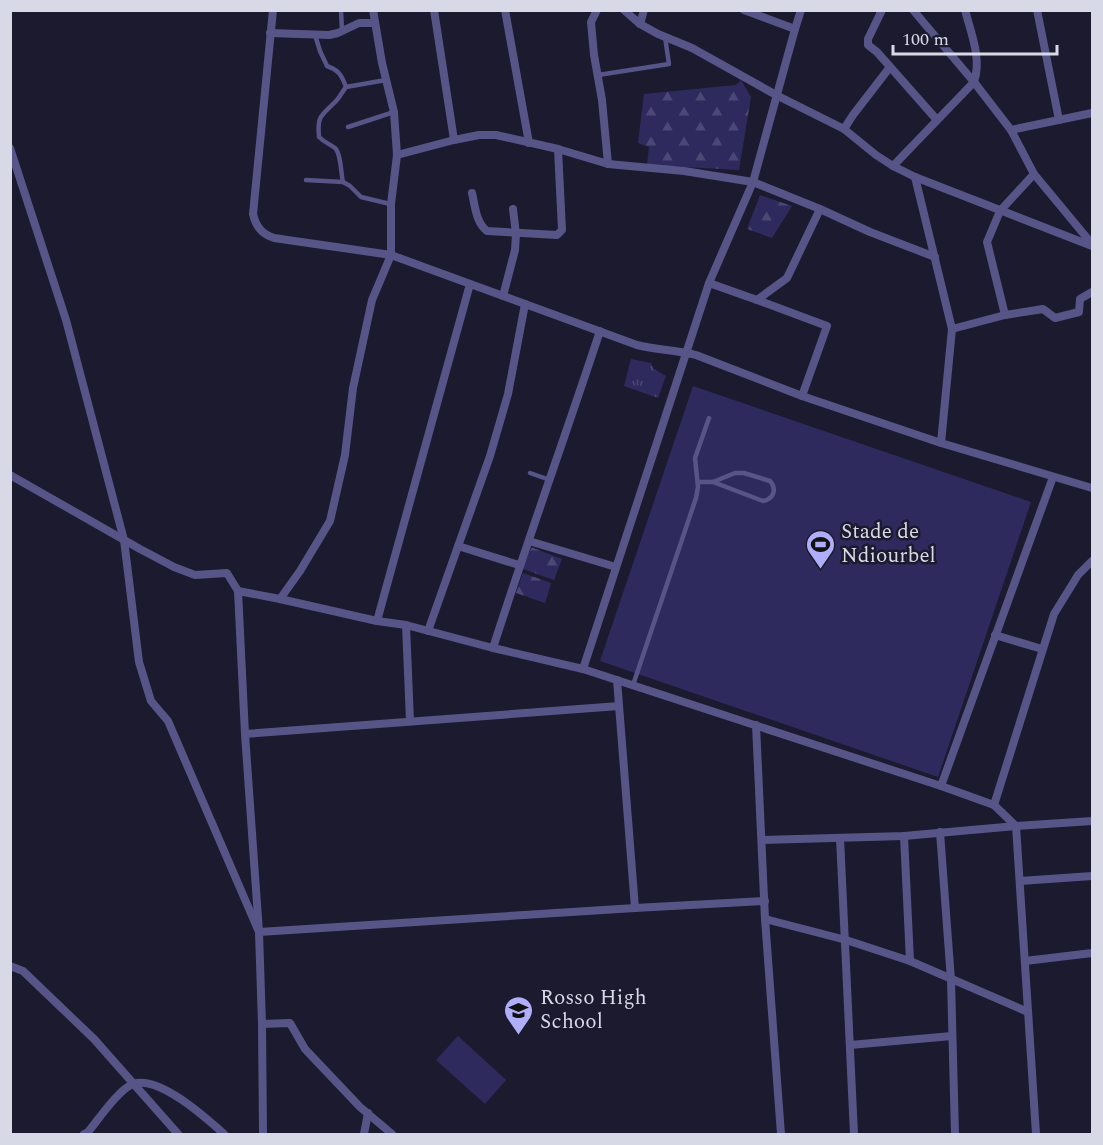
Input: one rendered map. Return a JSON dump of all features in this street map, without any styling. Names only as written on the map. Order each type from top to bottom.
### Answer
[{"type":"street","points":[[273,10],[253,206],[255,222],[259,230],[266,235],[391,255],[648,348],[686,352],[707,358],[802,396],[941,443],[1092,488]]},
{"type":"street","points":[[280,599],[330,521],[345,455],[353,388],[372,300],[391,255],[391,204],[397,155],[394,112],[382,63],[374,10]]},
{"type":"street","points":[[434,10],[454,140]]},
{"type":"street","points":[[505,10],[529,143]]},
{"type":"street","points":[[597,10],[591,22],[608,164]]},
{"type":"street","points":[[624,10],[640,24],[692,48],[778,96],[844,129],[892,166],[1000,211],[1092,245]]},
{"type":"street","points":[[640,24],[644,10]]},
{"type":"street","points":[[744,10],[795,29]]},
{"type":"street","points":[[583,669],[709,283],[753,182],[801,10]]},
{"type":"street","points":[[882,10],[868,39],[868,45],[877,52],[937,120]]},
{"type":"street","points":[[913,10],[1011,130],[1034,174],[1092,245]]},
{"type":"street","points":[[892,166],[974,82],[978,68],[977,60],[965,10]]},
{"type":"street","points":[[1037,10],[1059,120]]},
{"type":"street","points":[[270,33],[334,34],[359,23],[375,23]]},
{"type":"street","points":[[844,129],[890,67]]},
{"type":"street","points":[[1011,130],[1092,114]]},
{"type":"street","points":[[397,155],[454,140],[479,135],[496,135],[558,149],[608,164],[684,171],[753,182],[935,257]]},
{"type":"street","points":[[10,148],[66,320],[124,540],[139,662],[151,701],[168,722],[259,933]]},
{"type":"street","points":[[472,193],[479,222],[484,230],[516,234],[555,235],[561,232],[558,149]]},
{"type":"street","points":[[1005,315],[987,242],[1000,211],[1034,174]]},
{"type":"street","points":[[915,177],[952,330],[941,443]]},
{"type":"street","points":[[503,296],[515,250],[513,209]]},
{"type":"street","points":[[757,300],[788,278],[820,209]]},
{"type":"street","points":[[709,283],[827,326],[802,396]]},
{"type":"street","points":[[377,621],[470,284]]},
{"type":"street","points":[[952,330],[1005,315],[1042,309],[1055,318],[1078,312],[1080,299],[1092,292]]},
{"type":"street","points":[[428,631],[490,456],[508,394],[525,304]]},
{"type":"street","points":[[493,648],[519,565],[600,331]]},
{"type":"street","points":[[10,475],[174,567],[195,574],[227,573],[238,591],[259,933],[263,1134]]},
{"type":"street","points":[[941,786],[1053,477]]},
{"type":"street","points":[[528,541],[616,567]]},
{"type":"street","points":[[458,546],[519,565]]},
{"type":"street","points":[[994,806],[1054,614],[1078,575],[1092,561]]},
{"type":"street","points":[[238,591],[377,621],[406,625],[583,669],[941,786],[994,806],[1016,826],[1036,1134]]},
{"type":"street","points":[[406,625],[410,721]]},
{"type":"street","points":[[995,635],[1042,649]]},
{"type":"street","points":[[617,680],[635,908]]},
{"type":"street","points":[[245,734],[619,706]]},
{"type":"street","points":[[756,725],[765,919],[781,1134]]},
{"type":"street","points":[[762,840],[904,836],[1092,822]]},
{"type":"street","points":[[940,832],[951,980],[955,1134]]},
{"type":"street","points":[[904,836],[910,962]]},
{"type":"street","points":[[840,838],[854,1134]]},
{"type":"street","points":[[1020,881],[1092,876]]},
{"type":"street","points":[[259,933],[765,901]]},
{"type":"street","points":[[765,919],[846,940],[910,962],[1028,1012]]},
{"type":"street","points":[[1025,961],[1092,953]]},
{"type":"street","points":[[10,966],[23,971],[94,1039],[178,1134]]},
{"type":"street","points":[[262,1024],[290,1023],[305,1049],[392,1134]]},
{"type":"street","points":[[850,1045],[952,1036]]},
{"type":"street","points":[[84,1134],[119,1094],[133,1084],[153,1084],[168,1092],[203,1115],[224,1134]]},
{"type":"street","points":[[364,1134],[368,1113]]},
{"type":"lane","points":[[341,10],[342,31]]},
{"type":"lane","points":[[315,34],[327,66],[335,69],[342,77],[346,87]]},
{"type":"lane","points":[[598,75],[669,64],[665,37]]},
{"type":"lane","points":[[343,182],[339,153],[336,148],[330,146],[319,136],[320,116],[337,101],[346,87],[386,80]]},
{"type":"lane","points":[[348,127],[394,112]]},
{"type":"lane","points":[[306,180],[343,182],[361,197],[391,204]]},
{"type":"lane","points":[[633,685],[696,498],[698,482],[695,458],[709,418]]},
{"type":"lane","points":[[530,473],[550,480]]},
{"type":"lane","points":[[698,482],[713,482],[763,501],[774,493],[770,481],[744,473],[735,473],[713,482]]},
{"type":"green space","points":[[741,80],[751,97],[739,170],[647,165],[649,147],[638,143],[644,94],[736,85]]},
{"type":"green space","points":[[760,195],[792,206],[772,238],[747,229]]},
{"type":"green space","points":[[631,359],[651,363],[654,369],[666,376],[658,398],[624,386]]},
{"type":"green space","name":"Stade de Ndiourbel","points":[[693,386],[1031,502],[938,777],[600,661]]},
{"type":"green space","points":[[531,547],[562,559],[554,580],[523,569]]},
{"type":"green space","points":[[523,573],[551,583],[545,603],[516,593]]},
{"type":"green space","points":[[458,1036],[506,1080],[485,1104],[436,1060]]},
{"type":"place","name":"Stade de Ndiourbel","points":[[820,570]]},
{"type":"place","name":"Rosso High School","points":[[519,1036]]}]
